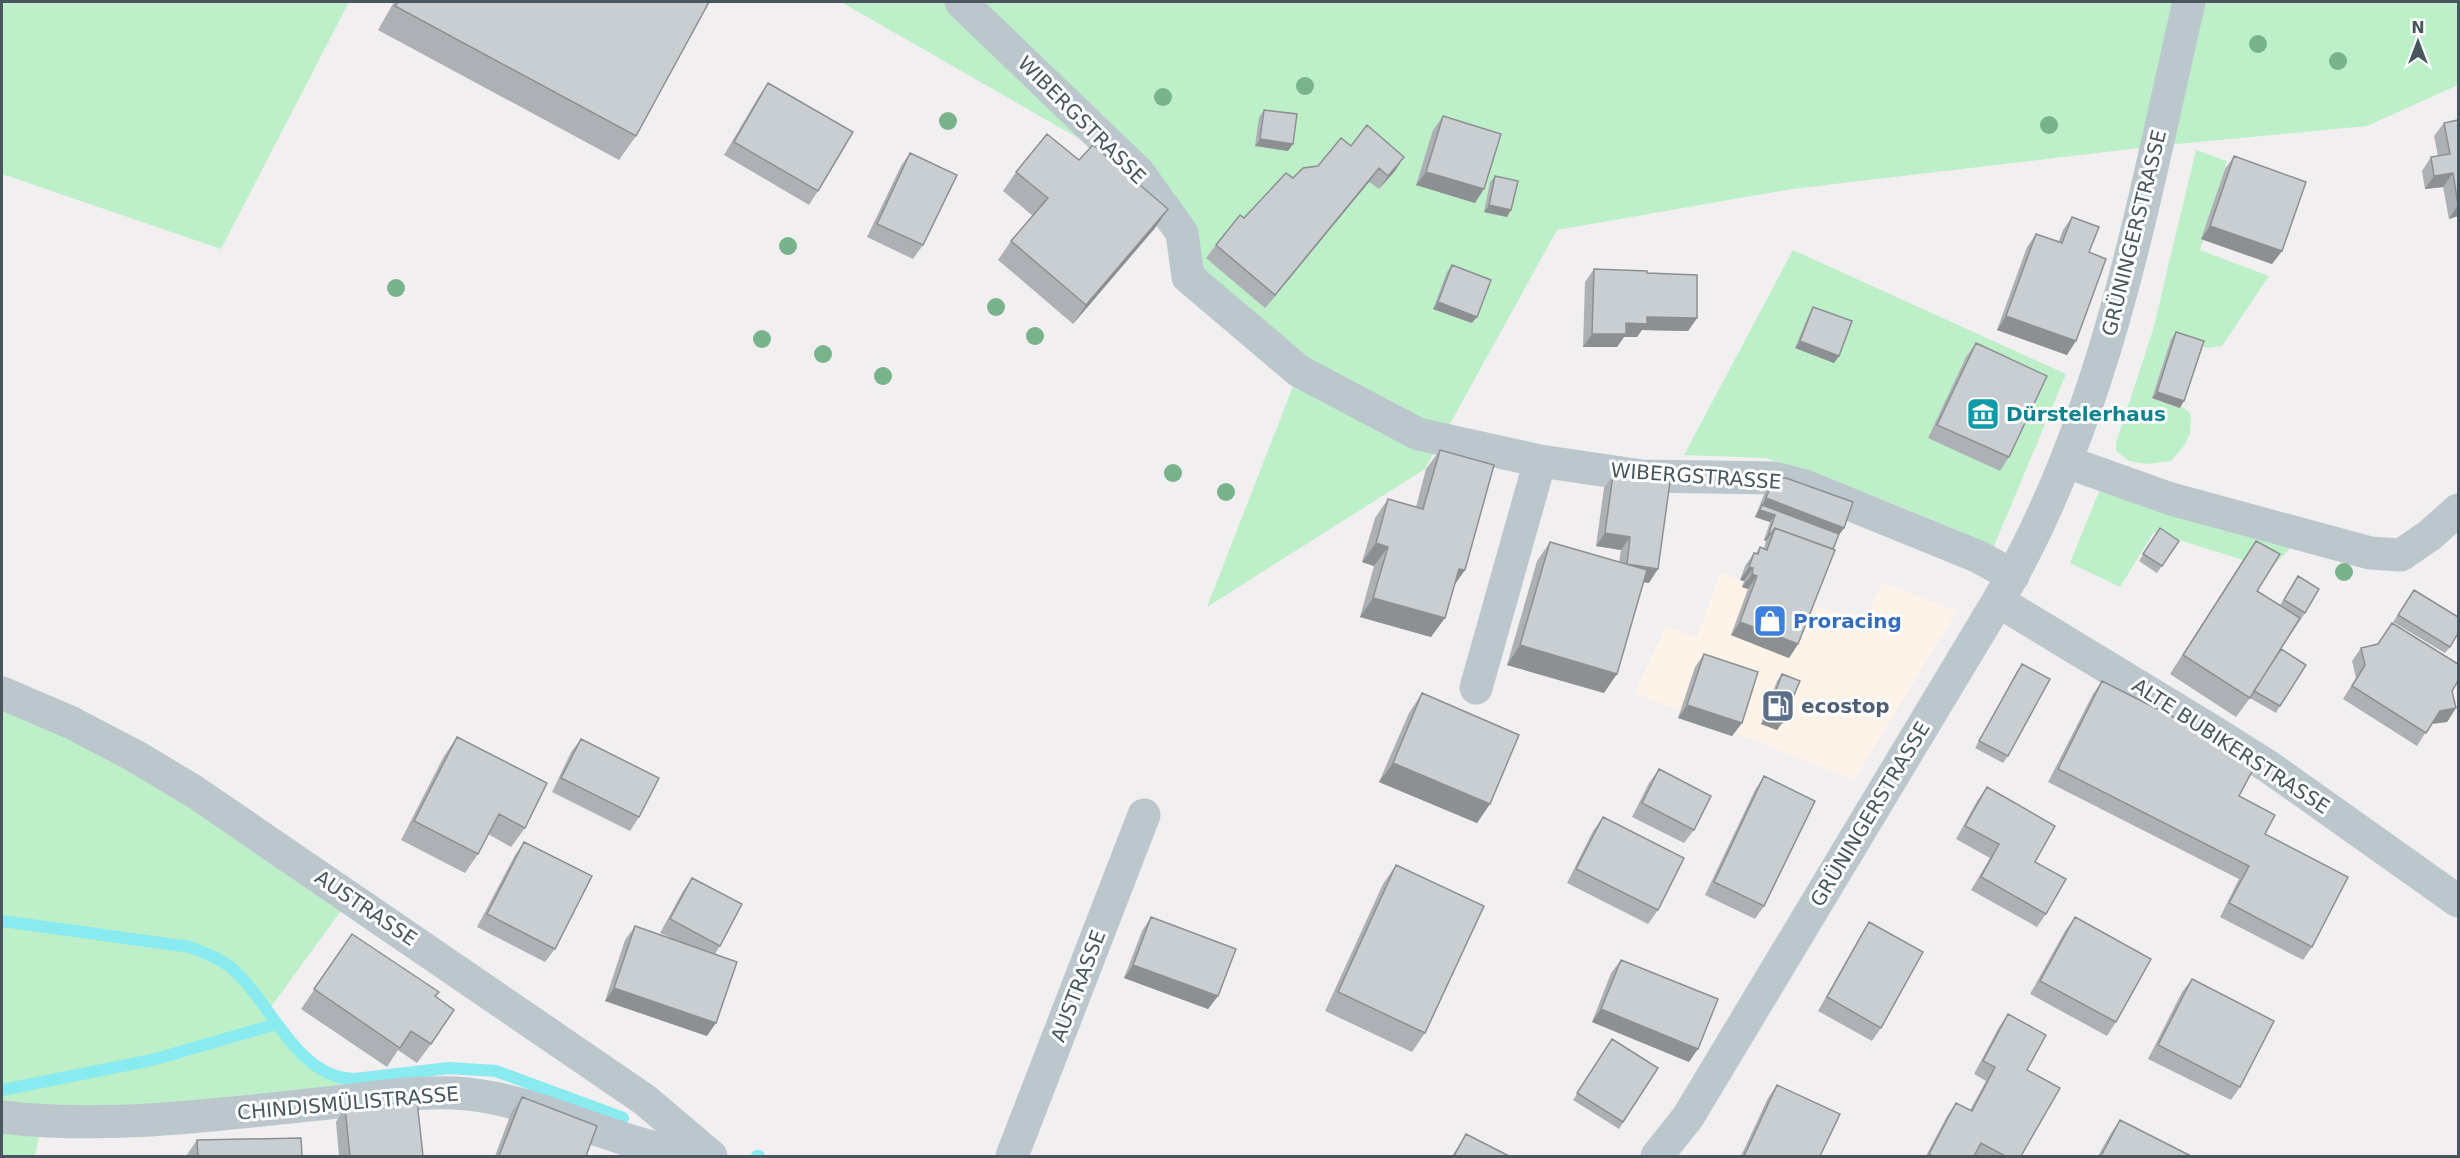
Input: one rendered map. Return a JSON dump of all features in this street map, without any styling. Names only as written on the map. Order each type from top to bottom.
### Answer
[{"type":"street","name":"WIBERGSTRASSE","points":[[961,2],[1139,173],[1182,233],[1188,277],[1299,371],[1418,434],[1540,461],[1642,476],[1774,478],[1805,486],[1979,557],[2006,589]]},
{"type":"street","name":"GRÜNINGERSTRASSE","points":[[1657,1156],[1688,1117],[2006,589],[2067,462],[2099,372],[2117,309],[2189,2]]},
{"type":"street","points":[[1476,687],[1540,461]]},
{"type":"street","points":[[2067,462],[2171,499],[2370,553],[2401,555],[2430,535],[2458,510]]},
{"type":"street","name":"ALTE BUBIKERSTRASSE","points":[[2006,589],[2138,684],[2223,738],[2458,901]]},
{"type":"street","name":"AUSTRASSE","points":[[2,693],[72,723],[135,756],[195,792],[645,1100],[711,1156]]},
{"type":"street","name":"AUSTRASSE","points":[[1012,1156],[1144,815]]},
{"type":"street","name":"CHINDISMÜLISTRASSE","points":[[2,1117],[51,1121],[134,1122],[395,1095],[452,1093],[481,1095],[530,1106],[616,1136],[686,1156]]},
{"type":"shaded area","points":[[1720,573],[1821,608],[1864,619],[1883,583],[1957,611],[1854,780],[1635,693],[1666,626],[1697,638]]},
{"type":"green space","points":[[2,2],[349,2],[221,249],[2,174]]},
{"type":"green space","points":[[841,2],[2458,2],[2458,85],[2367,126],[2156,146],[1792,189],[1557,230],[1425,469],[1207,607],[1299,371],[1188,277],[1139,173]]},
{"type":"green space","points":[[2196,150],[2227,161],[2200,250],[2269,276],[2222,346],[2207,348],[2172,336],[2152,398],[2183,407],[2191,414],[2190,433],[2184,446],[2171,461],[2148,464],[2129,461],[2116,451],[2116,443],[2153,330]]},
{"type":"green space","points":[[1793,250],[2066,374],[1994,546],[1884,500],[1766,458],[1684,455]]},
{"type":"green space","points":[[2100,489],[2291,547],[2266,574],[2243,560],[2154,532],[2120,587],[2070,563]]},
{"type":"green space","points":[[2,693],[351,897],[268,1011],[292,1044],[312,1063],[323,1071],[348,1079],[350,1100],[42,1121],[35,1156],[2,1156]]},
{"type":"building","points":[[398,2],[709,2],[636,136],[395,6]]},
{"type":"building","points":[[768,83],[853,132],[818,191],[734,142]]},
{"type":"building","points":[[1264,110],[1297,114],[1293,144],[1260,139]]},
{"type":"building","points":[[1443,116],[1501,134],[1484,189],[1426,172]]},
{"type":"building","points":[[2458,120],[2458,205],[2453,173],[2434,176],[2431,157],[2450,154],[2444,123]]},
{"type":"building","points":[[1367,125],[1404,157],[1388,176],[1379,168],[1275,295],[1216,245],[1240,215],[1244,218],[1286,173],[1293,178],[1303,168],[1318,166],[1341,138],[1351,146]]},
{"type":"building","points":[[1047,134],[1079,160],[1093,145],[1168,209],[1086,305],[1011,241],[1048,198],[1016,172]]},
{"type":"building","points":[[910,153],[957,175],[923,245],[877,224]]},
{"type":"building","points":[[2234,156],[2306,182],[2282,251],[2210,226]]},
{"type":"building","points":[[1495,176],[1518,181],[1511,210],[1489,205]]},
{"type":"building","points":[[2072,217],[2099,227],[2089,252],[2106,259],[2076,341],[2006,316],[2036,234],[2062,243]]},
{"type":"building","points":[[1452,265],[1491,280],[1477,317],[1438,302]]},
{"type":"building","points":[[1594,269],[1697,275],[1697,318],[1647,317],[1647,324],[1626,323],[1626,334],[1592,334]]},
{"type":"building","points":[[1813,307],[1852,321],[1839,356],[1800,341]]},
{"type":"building","points":[[2176,332],[2204,341],[2184,401],[2157,392]]},
{"type":"building","name":"Dürstelerhaus","points":[[1976,343],[2047,376],[2009,457],[1937,425]]},
{"type":"building","points":[[1440,450],[1494,465],[1465,570],[1459,569],[1445,618],[1373,598],[1388,547],[1376,543],[1388,499],[1423,509]]},
{"type":"building","points":[[1613,475],[1670,482],[1658,569],[1627,564],[1630,537],[1605,533]]},
{"type":"building","points":[[1774,478],[1786,478],[1853,502],[1844,528],[1766,498]]},
{"type":"building","points":[[1762,505],[1839,534],[1833,549],[1775,528],[1771,534],[1769,533],[1775,515],[1760,510]]},
{"type":"building","points":[[1775,528],[1835,550],[1798,644],[1740,622],[1757,576],[1752,574],[1753,568],[1749,567],[1754,553],[1758,554],[1760,547],[1767,550]]},
{"type":"building","points":[[2160,528],[2179,541],[2162,566],[2143,554]]},
{"type":"building","points":[[2256,541],[2280,554],[2257,591],[2300,618],[2250,698],[2183,655]]},
{"type":"building","points":[[1550,542],[1647,570],[1617,674],[1520,645]]},
{"type":"building","points":[[2298,576],[2319,589],[2305,613],[2284,600]]},
{"type":"building","points":[[2414,590],[2458,617],[2458,633],[2450,647],[2398,615]]},
{"type":"building","points":[[2392,623],[2458,664],[2458,681],[2452,691],[2456,708],[2440,711],[2426,733],[2352,686],[2365,665],[2361,648],[2378,644]]},
{"type":"building","points":[[2281,649],[2306,665],[2280,706],[2254,691]]},
{"type":"building","points":[[1704,654],[1758,672],[1742,723],[1687,705]]},
{"type":"building","points":[[2022,664],[2050,679],[2008,756],[1979,741]]},
{"type":"building","name":"ecostop","points":[[1782,674],[1800,681],[1782,723],[1766,717]]},
{"type":"building","points":[[2102,681],[2258,760],[2239,796],[2275,815],[2265,834],[2348,877],[2312,947],[2229,903],[2249,866],[2058,769]]},
{"type":"building","points":[[1422,693],[1519,735],[1490,804],[1393,763]]},
{"type":"building","points":[[457,737],[547,783],[525,828],[499,814],[478,854],[414,821]]},
{"type":"building","points":[[581,739],[659,778],[639,817],[561,778]]},
{"type":"building","points":[[1659,769],[1711,796],[1694,830],[1642,803]]},
{"type":"building","points":[[1764,776],[1815,801],[1764,906],[1714,882]]},
{"type":"building","points":[[1987,787],[2055,826],[2035,862],[2066,879],[2046,914],[1981,877],[1999,844],[1965,826]]},
{"type":"building","points":[[1603,817],[1684,858],[1658,910],[1576,869]]},
{"type":"building","points":[[524,842],[592,876],[555,949],[487,914]]},
{"type":"building","points":[[1396,865],[1484,906],[1425,1033],[1338,992]]},
{"type":"building","points":[[692,878],[742,904],[720,946],[670,919]]},
{"type":"building","points":[[1151,917],[1236,949],[1218,996],[1133,965]]},
{"type":"building","points":[[2075,917],[2151,959],[2116,1022],[2040,981]]},
{"type":"building","points":[[1869,922],[1923,952],[1881,1028],[1827,997]]},
{"type":"building","points":[[635,926],[737,962],[716,1023],[614,988]]},
{"type":"building","points":[[352,934],[439,992],[435,996],[454,1010],[431,1044],[411,1031],[400,1048],[314,989]]},
{"type":"building","points":[[1621,960],[1718,999],[1698,1049],[1601,1009]]},
{"type":"building","points":[[2192,979],[2274,1021],[2240,1087],[2158,1045]]},
{"type":"building","points":[[2008,1014],[2046,1035],[2027,1070],[2060,1088],[2021,1156],[2005,1156],[1981,1143],[1974,1156],[1933,1156],[1929,1154],[1956,1103],[1972,1111],[1995,1067],[1983,1061]]},
{"type":"building","points":[[1612,1039],[1658,1068],[1623,1122],[1577,1093]]},
{"type":"building","points":[[1777,1085],[1840,1114],[1820,1156],[1744,1156]]},
{"type":"building","points":[[522,1097],[597,1126],[586,1156],[499,1156]]},
{"type":"building","points":[[417,1101],[423,1156],[350,1156],[345,1108]]},
{"type":"building","points":[[2120,1120],[2191,1156],[2101,1156]]},
{"type":"building","points":[[1466,1134],[1509,1156],[1454,1156]]},
{"type":"building","points":[[301,1138],[302,1156],[198,1156],[197,1140]]},
{"type":"waterway","points":[[2,921],[190,947],[222,961],[251,988],[303,1055],[318,1067],[335,1076],[355,1079],[449,1068],[496,1071],[623,1118]]},
{"type":"waterway","points":[[2,1090],[152,1060],[277,1024]]},
{"type":"place","name":"Dürstelerhaus","points":[[1983,414]]},
{"type":"place","name":"Proracing","points":[[1770,621]]},
{"type":"place","name":"ecostop","points":[[1778,706]]}]
